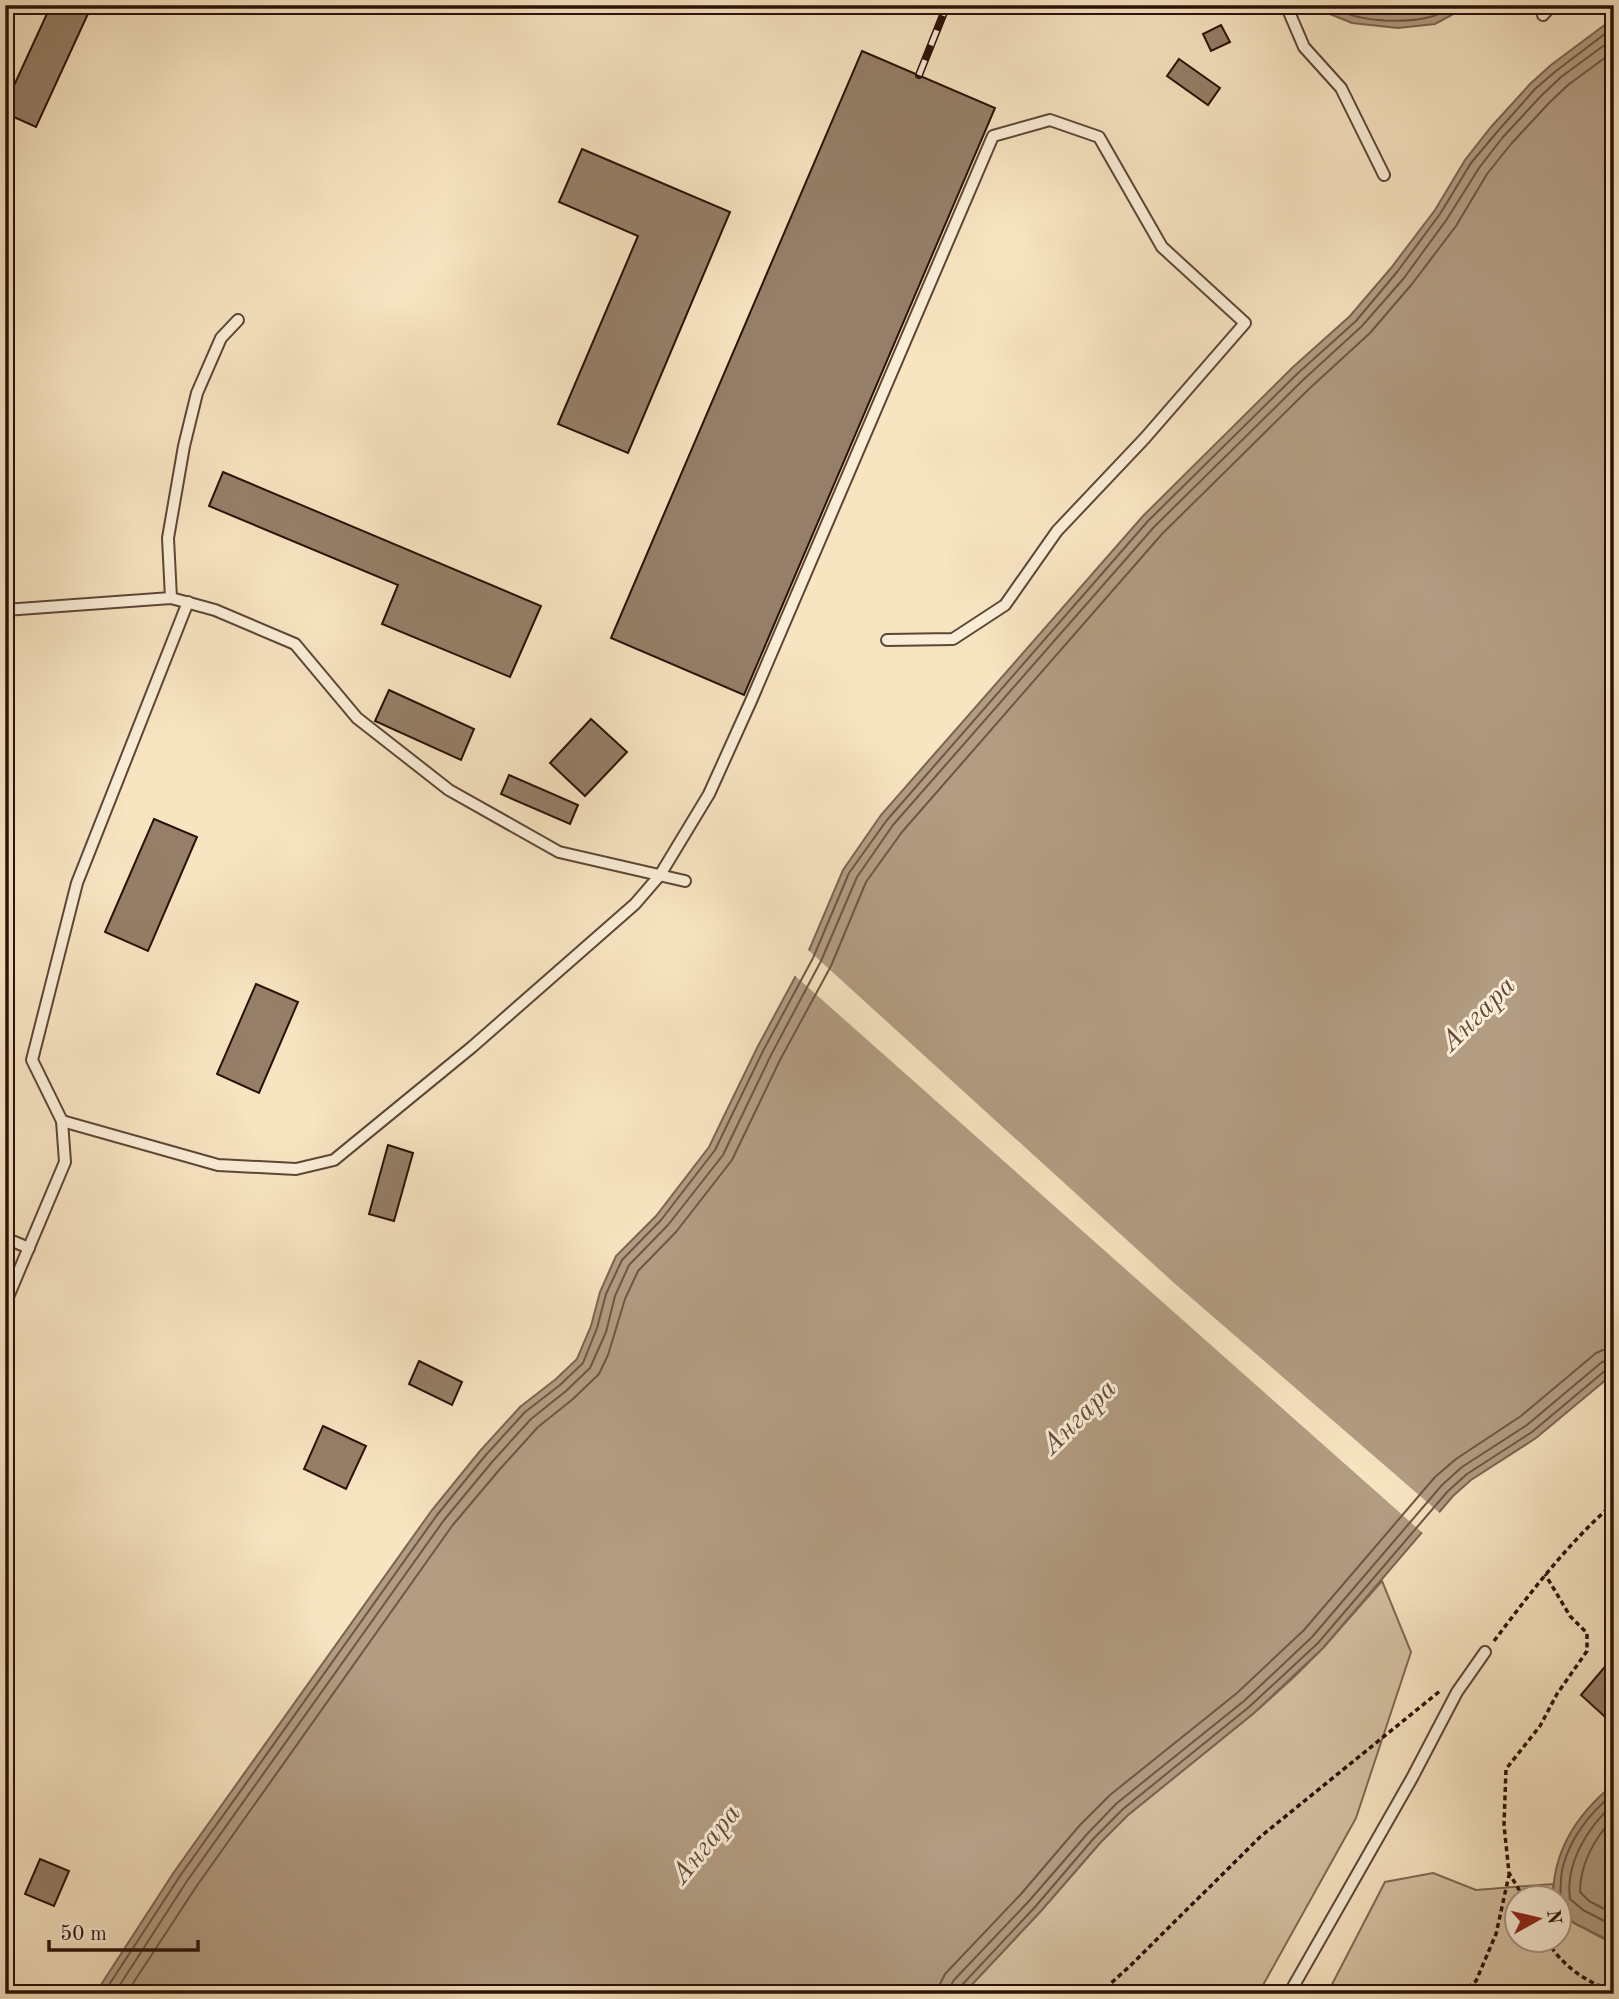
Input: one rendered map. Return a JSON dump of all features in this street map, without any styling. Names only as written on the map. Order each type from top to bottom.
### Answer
[{"type":"lane","points":[[1286,5],[1304,47],[1341,88],[1384,174]]},
{"type":"lane","points":[[1543,15],[1552,5]]},
{"type":"lane","points":[[62,1121],[218,1165],[296,1169],[334,1160],[472,1047],[635,904],[660,875],[709,793],[993,136],[1050,120],[1099,136],[1162,247],[1245,323],[1145,438],[1057,531],[1005,606],[953,639],[887,640]]},
{"type":"lane","points":[[171,598],[168,538],[184,446],[197,393],[220,338],[238,320]]},
{"type":"lane","points":[[5,610],[171,598],[215,610],[295,645],[358,718],[449,790],[559,852],[685,880]]},
{"type":"lane","points":[[5,1304],[65,1162],[62,1121],[32,1060],[77,883],[188,602]]},
{"type":"lane","points":[[5,1238],[29,1248]]},
{"type":"lane","points":[[1289,1994],[1412,1778],[1457,1692],[1485,1652]]},
{"type":"path","points":[[1485,1652],[1545,1574],[1614,1503]]},
{"type":"path","points":[[1452,1994],[1466,1989],[1476,1981],[1496,1934],[1509,1873],[1504,1825],[1506,1769],[1540,1726],[1557,1694],[1587,1651],[1587,1633],[1570,1616],[1545,1574]]},
{"type":"path","points":[[1099,1994],[1260,1837],[1444,1688]]},
{"type":"path","points":[[1509,1873],[1516,1884]]},
{"type":"path","points":[[1558,1954],[1574,1971],[1599,1987],[1614,1990]]},
{"type":"shaded area","points":[[1382,1581],[1411,1652],[1356,1818],[1258,1994],[963,1994],[1128,1815],[1254,1713],[1294,1677]]},
{"type":"shaded area","points":[[1433,1873],[1476,1890],[1504,1888],[1504,1954],[1574,1954],[1574,1923],[1608,1941],[1614,1949],[1614,1994],[1327,1994],[1385,1882]]},
{"type":"water","points":[[1317,5],[1470,5],[1435,24],[1398,28],[1352,23]]},
{"type":"water","name":"Ангара","points":[[1614,18],[1614,1373],[1536,1438],[1471,1480],[1453,1496],[1323,1648],[1254,1713],[1128,1815],[963,1994],[95,1994],[174,1872],[432,1510],[520,1407],[577,1359],[591,1326],[600,1292],[616,1256],[656,1216],[709,1147],[757,1048],[807,955],[843,870],[881,815],[1143,516],[1292,368],[1350,316],[1435,210],[1465,160],[1530,84]]},
{"type":"water","points":[[1614,1784],[1614,1943],[1574,1923],[1574,1884],[1554,1884],[1558,1862],[1570,1833],[1601,1795]]},
{"type":"pier","points":[[806,948],[1173,1282],[1442,1515],[1425,1535],[793,974]]},
{"type":"building","points":[[51,5],[92,5],[36,127],[5,113],[5,105]]},
{"type":"building","points":[[1221,25],[1230,42],[1211,51],[1203,34]]},
{"type":"building","points":[[862,51],[995,108],[744,695],[611,638]]},
{"type":"building","points":[[1179,59],[1220,88],[1208,105],[1167,76]]},
{"type":"building","points":[[582,149],[730,212],[628,453],[558,424],[638,236],[559,202]]},
{"type":"building","points":[[223,472],[541,606],[510,677],[382,624],[398,585],[209,506]]},
{"type":"building","points":[[389,690],[474,729],[461,760],[375,721]]},
{"type":"building","points":[[591,719],[627,752],[585,796],[550,763]]},
{"type":"building","points":[[509,775],[578,805],[570,824],[501,794]]},
{"type":"building","points":[[154,819],[197,837],[148,951],[105,932]]},
{"type":"building","points":[[256,984],[298,1002],[259,1093],[217,1074]]},
{"type":"building","points":[[388,1145],[413,1153],[394,1221],[369,1214]]},
{"type":"building","points":[[419,1361],[462,1382],[452,1405],[409,1384]]},
{"type":"building","points":[[323,1426],[366,1446],[346,1489],[304,1469]]},
{"type":"building","points":[[1614,1656],[1614,1725],[1581,1695]]},
{"type":"building","points":[[40,1859],[69,1871],[54,1906],[25,1894]]},
{"type":"railway","points":[[919,75],[947,5]]}]
